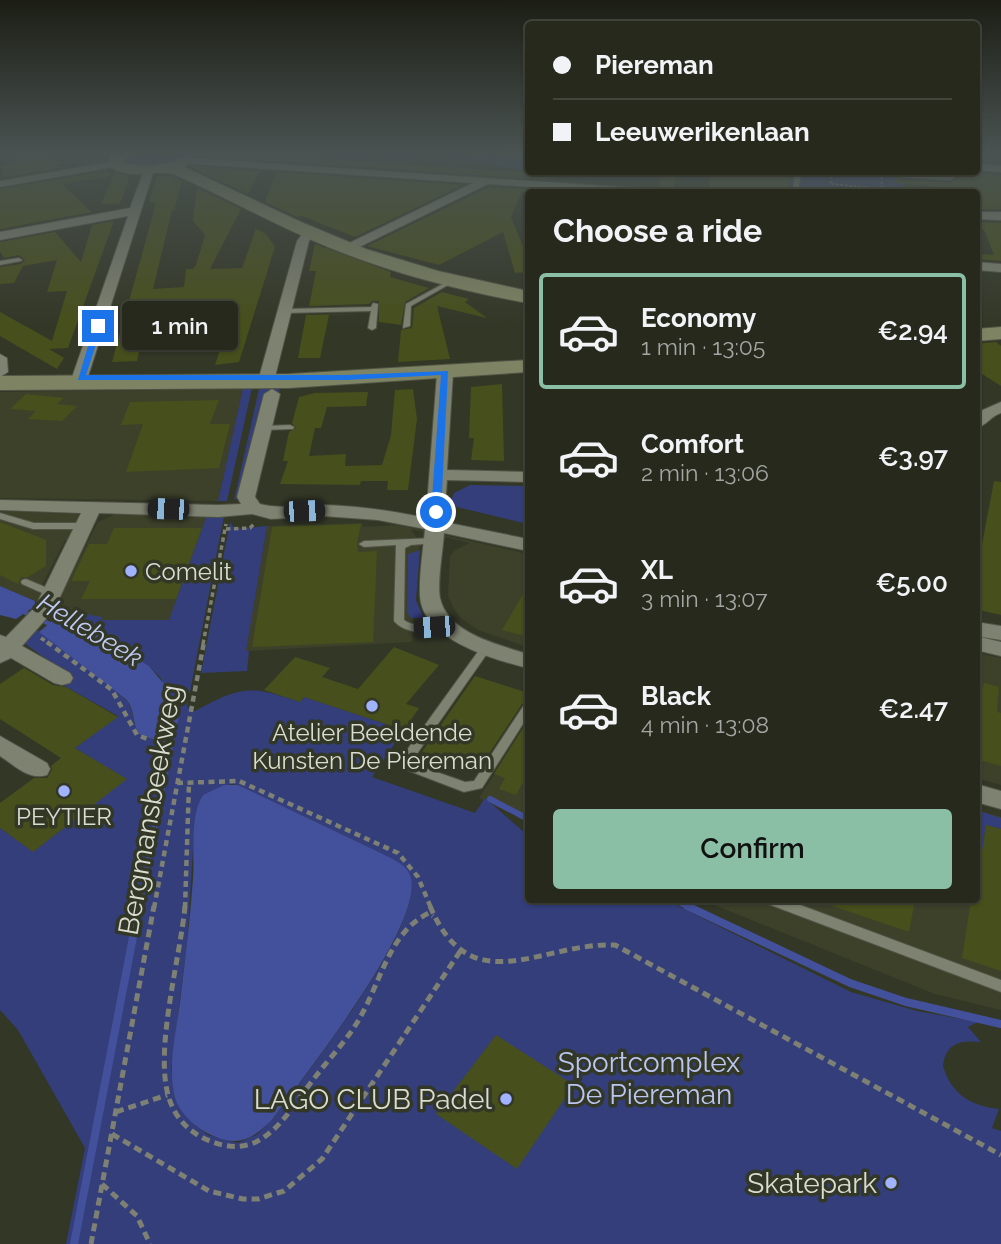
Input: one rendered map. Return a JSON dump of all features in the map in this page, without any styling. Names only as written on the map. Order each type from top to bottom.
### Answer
[{"type":"street","points":[[271,210],[310,232],[356,245],[454,280],[525,295]]},
{"type":"street","points":[[356,245],[427,210]]},
{"type":"street","points":[[0,236],[135,211],[79,381]]},
{"type":"street","points":[[980,215],[1001,216]]},
{"type":"street","points":[[254,506],[269,384],[303,241],[310,232]]},
{"type":"street","points":[[980,266],[1001,268]]},
{"type":"street","points":[[980,331],[1001,330]]},
{"type":"street","points":[[0,358],[0,372]]},
{"type":"street","points":[[0,378],[269,384],[525,366]]},
{"type":"street","points":[[445,373],[430,598],[439,618],[459,636],[525,660]]},
{"type":"street","points":[[0,383],[79,381]]},
{"type":"street","points":[[980,419],[985,413],[1001,407]]},
{"type":"street","points":[[439,475],[525,477]]},
{"type":"street","points":[[0,505],[229,510],[254,506],[271,513],[323,510],[378,514],[525,544]]},
{"type":"street","points":[[62,678],[3,648],[29,627],[48,602],[93,508]]},
{"type":"street","points":[[435,526],[525,532]]},
{"type":"street","points":[[980,630],[1001,634]]},
{"type":"street","points":[[980,644],[1001,649]]},
{"type":"street","points":[[0,744],[38,769]]},
{"type":"street","points":[[980,794],[1001,800]]},
{"type":"lane","points":[[0,263],[19,260]]},
{"type":"lane","points":[[406,326],[409,304],[454,280]]},
{"type":"lane","points":[[285,311],[374,307],[372,328]]},
{"type":"lane","points":[[264,428],[290,427]]},
{"type":"lane","points":[[0,516],[33,526],[84,526]]},
{"type":"lane","points":[[435,526],[402,545],[399,550],[399,624],[410,629],[447,626]]},
{"type":"lane","points":[[364,544],[409,542]]},
{"type":"lane","points":[[26,582],[48,602]]},
{"type":"lane","points":[[486,648],[408,757],[408,766],[464,788],[478,785],[525,713]]},
{"type":"lane","points":[[781,903],[1001,986]]},
{"type":"path","points":[[225,529],[250,528],[254,506]]},
{"type":"path","name":"Bergmansbeekweg","points":[[91,1244],[229,510]]},
{"type":"path","points":[[29,627],[112,690],[137,735],[150,740]]},
{"type":"path","points":[[177,783],[239,781],[398,853],[412,868],[445,935],[461,950],[481,960],[517,964],[592,944],[615,945],[1001,1155]]},
{"type":"path","points":[[189,783],[185,852],[187,887],[166,1067],[167,1095],[177,1116],[192,1133],[213,1144],[233,1149],[265,1136],[286,1118],[357,1024],[403,931],[420,915],[429,913],[434,916]]},
{"type":"path","points":[[112,1133],[208,1191],[221,1195],[258,1199],[294,1187],[322,1159],[461,950]]},
{"type":"path","points":[[116,1112],[167,1095]]},
{"type":"path","points":[[102,1184],[137,1216],[150,1244]]},
{"type":"shaded area","points":[[243,389],[218,501],[0,498],[0,392]]},
{"type":"shaded area","points":[[0,511],[78,514],[78,522],[70,540],[65,540],[38,593],[43,595],[35,601],[0,586]]},
{"type":"shaded area","points":[[116,514],[213,516],[201,558],[149,666],[72,618],[51,615],[98,522]]},
{"type":"shaded area","points":[[362,523],[363,527],[399,525],[525,553],[525,646],[478,630],[461,618],[454,609],[448,595],[450,556],[455,550],[470,543],[411,529],[420,544],[412,642],[245,651],[267,526]]},
{"type":"shaded area","points":[[980,654],[1001,658],[1001,785],[980,779]]},
{"type":"shaded area","points":[[525,727],[525,818],[479,798]]},
{"type":"shaded area","points":[[980,811],[1001,817],[1001,1010],[935,994],[709,903],[980,903]]},
{"type":"green space","points":[[243,388],[252,388],[227,501],[218,501]]},
{"type":"green space","points":[[280,388],[279,392],[266,393],[252,436],[239,497],[234,500],[259,389]]},
{"type":"green space","points":[[470,485],[525,486],[525,523],[457,507],[451,500],[454,493]]},
{"type":"green space","name":"Sportcomplex De Piereman","points":[[207,515],[224,516],[187,707],[195,711],[235,693],[257,691],[300,702],[304,697],[404,730],[372,777],[475,813],[485,798],[525,833],[525,903],[672,903],[851,992],[917,1011],[978,1022],[968,1027],[981,1042],[955,1045],[947,1052],[943,1066],[951,1084],[964,1097],[980,1105],[999,1109],[992,1128],[1001,1131],[1001,1244],[66,1244],[85,1148],[18,1030],[0,1010],[0,828],[34,851],[126,779],[75,748],[118,716],[61,684],[53,664],[24,643],[36,629],[127,700],[139,734],[157,741],[167,700],[161,678],[149,666],[72,618],[49,614],[64,610],[102,617],[101,620],[169,620]],"holes":[[[231,784],[238,785],[381,853],[403,867],[409,876],[409,904],[398,934],[357,1003],[272,1120],[256,1135],[238,1143],[208,1135],[192,1122],[175,1099],[171,1070],[187,944],[195,819],[203,795]]]},
{"type":"green space","points":[[230,522],[235,529],[267,526],[246,651],[249,651],[247,671],[201,673]]},
{"type":"green space","points":[[420,550],[416,600],[424,619],[411,618],[407,612],[408,554]]},
{"type":"green space","points":[[980,811],[1001,818],[1001,829],[986,825],[980,866]]},
{"type":"water","points":[[0,586],[35,601],[35,606],[16,619],[0,615]]},
{"type":"water","points":[[66,615],[149,666],[164,684],[170,710],[179,716],[173,747],[139,734],[127,700],[39,632],[58,616]]},
{"type":"water","points":[[224,785],[238,785],[381,853],[401,865],[410,875],[410,897],[400,927],[359,1000],[272,1120],[247,1139],[233,1141],[210,1134],[197,1127],[186,1116],[175,1098],[172,1074],[190,910],[196,814],[203,795]]},
{"type":"building","points":[[0,210],[92,212],[0,229]]},
{"type":"building","points":[[172,210],[153,289],[184,287],[186,269],[193,269],[196,265],[205,235],[193,221],[194,210],[240,210],[210,269],[242,268],[256,229],[266,234],[275,247],[239,362],[215,365],[231,317],[226,317],[230,307],[162,310],[162,317],[147,318],[137,361],[112,362],[154,211]]},
{"type":"building","points":[[282,210],[411,210],[355,237],[302,216],[297,217]]},
{"type":"building","points":[[441,210],[514,210],[511,217],[525,252],[525,272],[515,273],[503,232],[439,265],[367,246]]},
{"type":"building","points":[[114,221],[68,348],[49,349],[64,358],[57,369],[0,336],[0,312],[52,341],[67,291],[47,292],[57,260],[23,266],[14,283],[0,284],[0,267],[21,264],[25,260],[19,255],[4,258],[0,251],[0,242],[55,232],[81,262],[92,225]]},
{"type":"building","points":[[980,222],[1001,223],[1001,261],[980,259],[980,254],[994,255],[984,230],[980,228]]},
{"type":"building","points":[[315,244],[391,272],[390,277],[429,288],[405,302],[401,325],[379,322],[379,301],[369,304],[309,306],[316,271],[309,271]]},
{"type":"building","points":[[442,292],[469,299],[465,302],[487,318],[437,306],[450,359],[398,362],[401,330],[412,328],[414,308]]},
{"type":"building","points":[[368,314],[329,315],[320,358],[298,358],[306,315]]},
{"type":"building","points":[[996,342],[1001,346],[1001,386],[980,373],[980,344]]},
{"type":"building","points":[[502,384],[504,461],[471,460],[474,438],[469,438],[471,387]]},
{"type":"building","points":[[413,389],[417,419],[408,490],[387,490],[388,481],[361,481],[360,485],[280,484],[288,461],[283,461],[289,432],[296,428],[292,423],[299,397],[315,393],[368,392],[366,406],[327,407],[321,428],[315,428],[309,456],[346,454],[345,466],[382,465],[391,435],[395,390]]},
{"type":"building","points":[[26,394],[64,398],[57,404],[77,406],[62,421],[28,419],[36,411],[10,409]]},
{"type":"building","points":[[219,400],[210,424],[230,424],[219,468],[126,472],[143,424],[121,425],[130,402]]},
{"type":"building","points":[[994,481],[1001,482],[1001,615],[980,610],[980,555]]},
{"type":"building","points":[[0,522],[46,540],[46,566],[28,577],[21,577],[18,584],[0,575]]},
{"type":"building","points":[[361,524],[358,552],[377,551],[373,642],[252,647],[272,527]]},
{"type":"building","points":[[114,528],[202,528],[176,599],[81,599],[90,581],[71,581],[89,544],[107,544]]},
{"type":"building","points":[[525,591],[525,636],[502,630]]},
{"type":"building","points":[[394,647],[439,665],[406,704],[419,708],[404,730],[304,697],[300,702],[264,690],[295,657],[330,668],[322,677],[358,689]]},
{"type":"building","points":[[24,668],[53,685],[66,687],[118,717],[75,748],[127,779],[33,852],[0,828],[0,803],[34,778],[47,778],[52,770],[51,766],[61,758],[0,719],[0,684]]},
{"type":"building","points":[[475,676],[525,692],[525,703],[478,770],[454,762],[447,773],[418,763],[426,753],[422,752]]},
{"type":"building","points":[[984,683],[999,687],[997,712],[1001,713],[1001,766],[980,760],[980,694]]},
{"type":"building","points":[[525,725],[525,785],[522,784],[516,795],[499,789],[505,778],[494,774]]},
{"type":"building","points":[[986,825],[1001,829],[1001,971],[962,958],[971,903],[980,903],[980,866]]},
{"type":"building","points":[[824,903],[914,903],[909,932]]},
{"type":"building","name":"LAGO CLUB Padel","points":[[496,1035],[574,1085],[517,1169],[436,1114]]},
{"type":"waterway","name":"Hellebeek","points":[[22,611],[54,626]]},
{"type":"waterway","points":[[139,908],[171,742]]},
{"type":"waterway","points":[[490,799],[525,817]]},
{"type":"waterway","points":[[681,903],[687,906]]},
{"type":"waterway","points":[[74,1244],[139,906]]},
{"type":"waterway","points":[[687,906],[850,983],[906,1002],[1001,1024]]},
{"type":"waterway","points":[[687,906],[691,908]]},
{"type":"place","name":"Comelit","points":[[131,571]]},
{"type":"place","name":"Atelier Beeldende Kunsten De Piereman","points":[[372,706]]},
{"type":"place","name":"PEYTIER","points":[[64,791]]},
{"type":"place","name":"LAGO CLUB Padel","points":[[506,1099]]},
{"type":"place","name":"Skatepark","points":[[891,1183]]},
{"type":"route","points":[[98,326],[81,378],[346,377],[445,373],[447,379],[436,512]]}]
